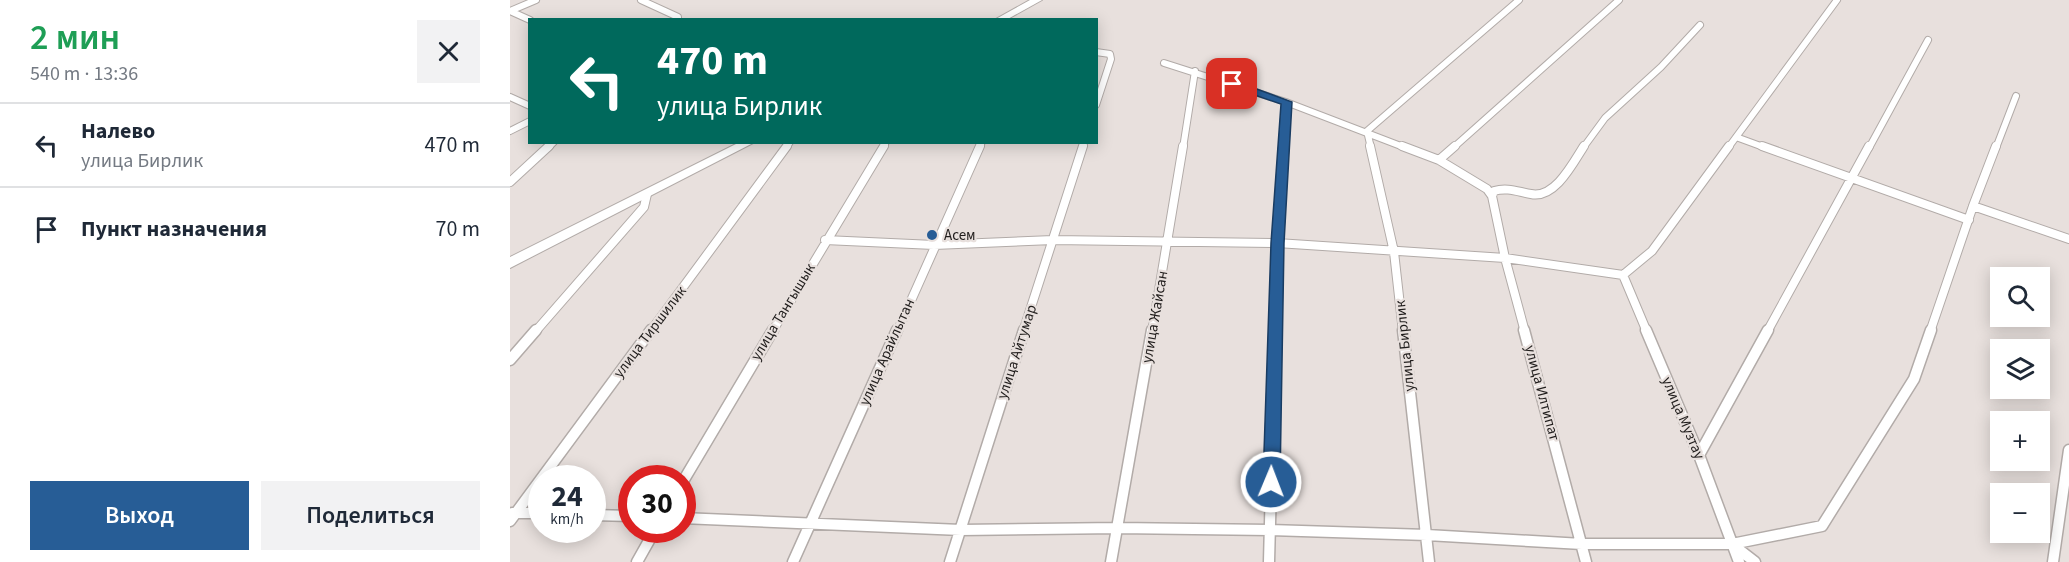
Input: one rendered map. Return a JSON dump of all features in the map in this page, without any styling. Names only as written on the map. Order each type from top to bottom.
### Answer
[{"type":"highway","points":[[991,18],[1024,0]]},
{"type":"highway","points":[[1003,18],[1037,0]]},
{"type":"highway","points":[[510,252],[730,144]]},
{"type":"highway","points":[[510,262],[746,144]]},
{"type":"street","points":[[510,11],[536,0]]},
{"type":"street","points":[[640,0],[678,18]]},
{"type":"street","points":[[1367,131],[1519,0]]},
{"type":"street","points":[[1439,160],[1619,0]]},
{"type":"street","points":[[825,240],[934,245],[1053,240],[1277,243],[1505,258],[1623,275],[1652,251],[1837,0]]},
{"type":"street","points":[[510,11],[528,19]]},
{"type":"street","points":[[1164,63],[1195,71],[1286,102],[1439,160],[1487,189],[1492,196],[1498,188],[1536,196],[1547,193],[1578,157],[1596,127],[1672,57],[1700,25]]},
{"type":"street","points":[[1699,455],[1928,40]]},
{"type":"street","points":[[1098,52],[1110,54],[1111,58],[1098,99]]},
{"type":"street","name":"улица Жайсан","points":[[1111,562],[1168,243],[1195,71]]},
{"type":"street","points":[[696,519],[961,530],[1118,528],[1270,530],[1426,535],[1582,544],[1732,544],[1822,526],[1914,379],[1973,206],[2016,96]]},
{"type":"street","points":[[510,97],[528,105]]},
{"type":"street","points":[[1269,562],[1277,243],[1286,102]]},
{"type":"street","points":[[510,131],[528,122]]},
{"type":"street","name":"улица Бирлик","points":[[1367,131],[1394,252],[1429,562]]},
{"type":"street","points":[[1736,137],[1969,220]]},
{"type":"street","points":[[510,182],[552,144]]},
{"type":"street","name":"улица Тиршилик","points":[[512,515],[789,144]]},
{"type":"street","name":"улица Тангышык","points":[[693,465],[825,240],[885,144]]},
{"type":"street","name":"улица Арайлытан","points":[[793,562],[981,144]]},
{"type":"street","name":"улица Айтумар","points":[[950,562],[1083,144]]},
{"type":"street","points":[[510,360],[644,207],[647,194]]},
{"type":"street","name":"улица Илтипат","points":[[1492,196],[1505,258],[1586,562]]},
{"type":"street","points":[[1973,206],[2069,239]]},
{"type":"street","name":"улица Музтау","points":[[1623,275],[1699,455],[1739,562]]},
{"type":"street","points":[[2052,562],[2069,450]]},
{"type":"street","points":[[512,515],[528,514]]},
{"type":"street","points":[[637,562],[648,543]]},
{"type":"street","points":[[1732,544],[1755,562]]},
{"type":"place","name":"Асем","points":[[932,235]]},
{"type":"route","points":[[1232,84],[1286,102],[1277,243],[1271,482]]}]
